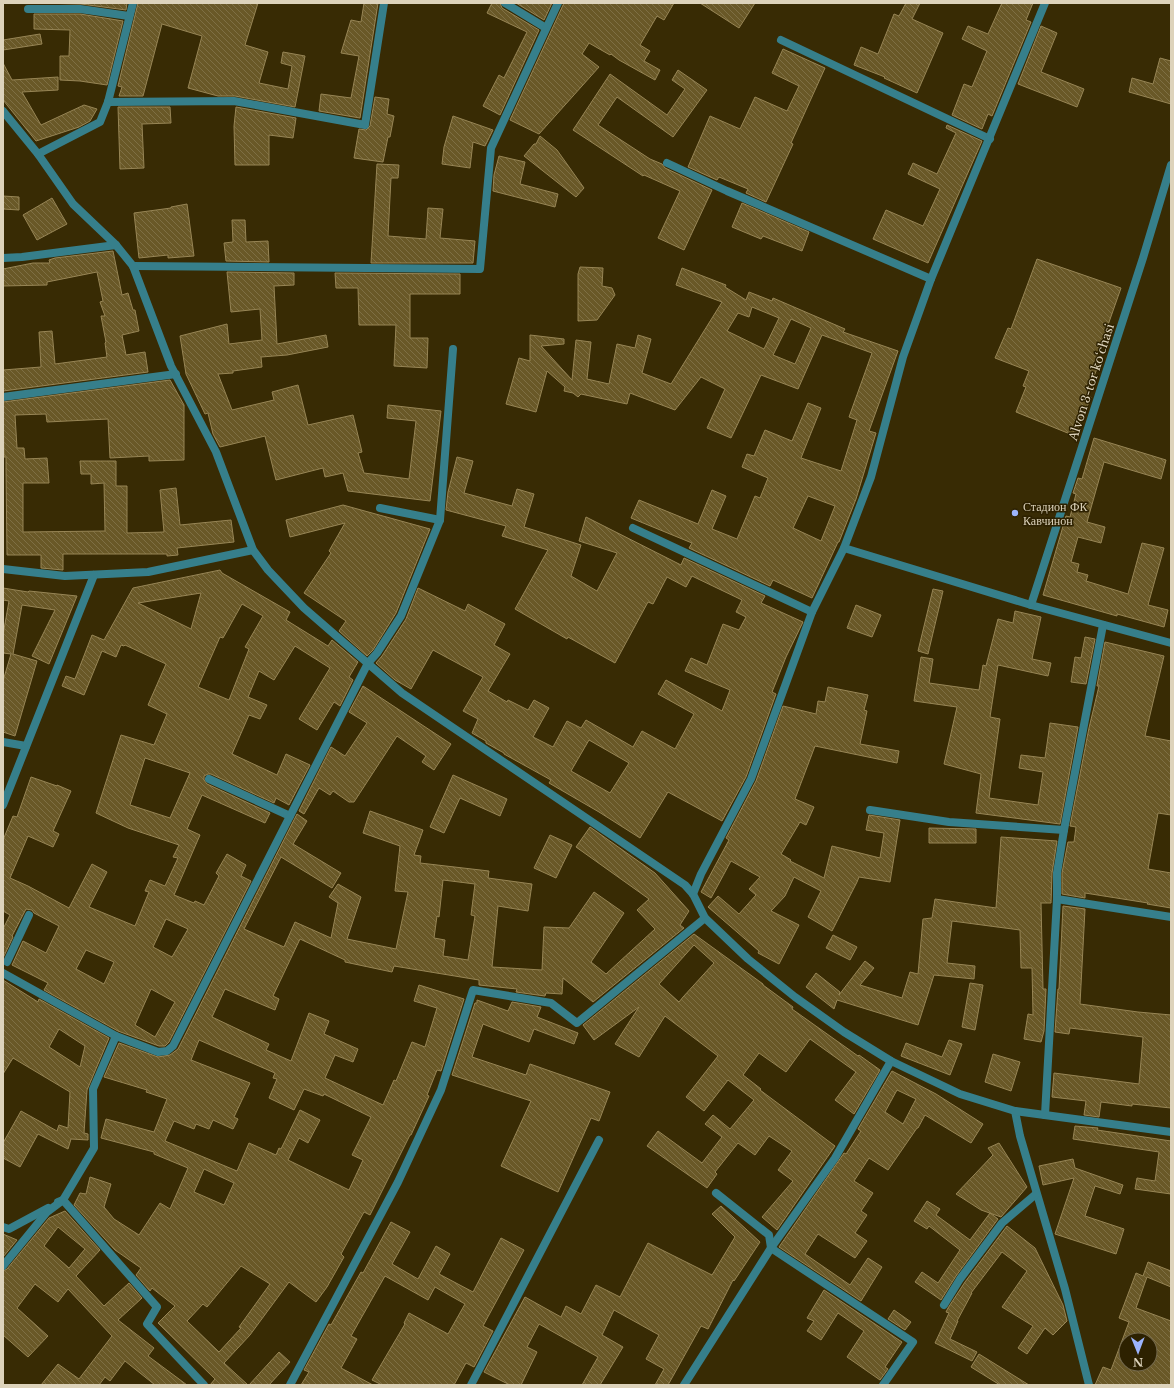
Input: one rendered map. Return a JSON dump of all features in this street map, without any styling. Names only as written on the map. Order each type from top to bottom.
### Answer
[{"type":"street","points":[[38,154],[100,122],[108,102],[133,3]]},
{"type":"street","points":[[108,102],[234,101],[365,125],[384,3]]},
{"type":"street","points":[[505,3],[546,28]]},
{"type":"street","points":[[133,266],[480,269],[491,148],[558,3]]},
{"type":"street","points":[[693,894],[701,874],[751,779],[812,612],[844,548],[871,477],[903,357],[931,279],[990,139],[1044,3]]},
{"type":"street","points":[[28,9],[80,9],[130,16]]},
{"type":"street","points":[[781,40],[990,139]]},
{"type":"street","points":[[3,111],[38,154],[73,204],[116,245],[133,266],[176,374],[216,452],[253,550],[268,570],[304,608],[402,693],[678,880],[693,894],[705,918],[748,959],[795,998],[844,1032],[891,1061],[960,1094],[1015,1112],[1171,1132]]},
{"type":"street","points":[[667,163],[727,191],[931,279]]},
{"type":"street","name":"Alvon 3-tor ko‘chasi","points":[[1031,606],[1143,258],[1171,165]]},
{"type":"street","points":[[3,258],[22,258],[116,245]]},
{"type":"street","points":[[3,973],[116,1036],[158,1052],[166,1051],[173,1046],[368,663],[377,653],[401,616],[440,520],[454,349]]},
{"type":"street","points":[[3,397],[176,374]]},
{"type":"street","points":[[380,508],[440,520]]},
{"type":"street","points":[[633,528],[812,612]]},
{"type":"street","points":[[844,548],[1031,606],[1171,644]]},
{"type":"street","points":[[3,569],[65,576],[148,572],[253,550]]},
{"type":"street","points":[[3,805],[94,575]]},
{"type":"street","points":[[1046,1115],[1057,873],[1103,625]]},
{"type":"street","points":[[3,742],[26,746]]},
{"type":"street","points":[[209,779],[290,816]]},
{"type":"street","points":[[870,810],[949,822],[1064,830]]},
{"type":"street","points":[[1057,899],[1171,917]]},
{"type":"street","points":[[4,964],[30,915]]},
{"type":"street","points":[[290,1385],[398,1182],[441,1090],[473,990],[551,1003],[577,1023],[705,918]]},
{"type":"street","points":[[3,1266],[47,1212],[63,1200],[94,1148],[94,1089],[116,1036]]},
{"type":"street","points":[[684,1385],[771,1248],[835,1158],[891,1061]]},
{"type":"street","points":[[1015,1112],[1020,1136],[1064,1289],[1089,1385]]},
{"type":"street","points":[[471,1385],[599,1140]]},
{"type":"street","points":[[716,1193],[769,1235],[771,1248],[913,1342],[883,1385]]},
{"type":"street","points":[[944,1305],[960,1279],[1002,1223],[1036,1194]]},
{"type":"street","points":[[3,1227],[9,1229],[63,1200]]},
{"type":"street","points":[[63,1200],[157,1307],[147,1324],[204,1385]]},
{"type":"building","points":[[35,3],[127,3],[126,10],[81,4]]},
{"type":"building","points":[[138,3],[258,3],[245,45],[268,52],[259,83],[288,89],[292,66],[281,63],[283,52],[305,56],[295,107],[235,96],[218,96],[188,88],[202,36],[162,24],[143,96],[119,96],[122,87],[118,86]]},
{"type":"building","points":[[364,3],[378,3],[360,118],[319,111],[321,94],[351,98],[359,56],[341,53],[351,20],[361,22]]},
{"type":"building","points":[[492,3],[500,3],[502,8],[539,30],[500,115],[483,106],[499,75],[504,78],[527,32],[487,13]]},
{"type":"building","points":[[516,3],[552,3],[544,20]]},
{"type":"building","points":[[564,3],[674,3],[664,20],[657,16],[640,45],[650,51],[644,61],[660,70],[655,80],[589,43],[582,54],[599,67],[539,134],[510,120]]},
{"type":"building","points":[[700,3],[755,3],[739,28]]},
{"type":"building","points":[[906,3],[920,3],[912,19],[943,33],[917,93],[884,78],[885,77],[854,65],[861,47],[878,54],[894,14],[899,16]]},
{"type":"building","points":[[1002,3],[1033,3],[1026,20],[1031,22],[992,116],[988,114],[982,129],[952,115],[964,84],[972,87],[987,51],[962,39],[968,26],[988,34]]},
{"type":"building","points":[[34,14],[80,14],[123,21],[107,85],[60,80],[60,56],[69,56],[70,30],[34,29]]},
{"type":"building","points":[[1041,26],[1057,33],[1041,72],[1084,89],[1077,107],[1018,84]]},
{"type":"building","points":[[40,34],[42,44],[3,50],[3,40]]},
{"type":"building","points":[[783,49],[825,68],[791,143],[793,144],[766,202],[746,193],[748,189],[719,177],[717,180],[688,167],[710,116],[740,129],[755,97],[787,111],[799,86],[772,73]]},
{"type":"building","points":[[1160,58],[1171,61],[1171,104],[1129,92],[1132,78],[1153,84]]},
{"type":"building","points":[[3,63],[12,80],[58,77],[58,90],[22,92],[41,125],[84,105],[97,109],[90,121],[79,127],[36,141],[3,100]]},
{"type":"building","points":[[678,70],[707,90],[673,137],[617,97],[598,125],[650,159],[662,164],[665,168],[712,190],[684,250],[658,238],[680,191],[644,175],[643,176],[573,130],[610,74],[667,115],[685,89],[672,80]]},
{"type":"building","points":[[375,97],[389,99],[387,114],[394,116],[383,162],[354,158],[359,129],[366,130],[370,126]]},
{"type":"building","points":[[118,107],[170,107],[171,123],[142,124],[144,168],[120,169]]},
{"type":"building","points":[[236,107],[296,118],[293,138],[269,135],[269,165],[235,165],[234,126]]},
{"type":"building","points":[[453,116],[493,130],[485,146],[473,142],[470,168],[442,164],[444,147]]},
{"type":"building","points":[[947,125],[982,141],[928,263],[873,239],[886,210],[923,226],[940,189],[908,174],[913,163],[937,174],[956,133],[946,128]]},
{"type":"building","points":[[540,136],[557,150],[584,188],[576,197],[524,156],[534,144],[536,144]]},
{"type":"building","points":[[499,156],[525,162],[520,184],[558,194],[555,207],[493,191],[494,175]]},
{"type":"building","points":[[377,164],[399,165],[398,178],[391,178],[388,236],[426,239],[428,208],[443,209],[440,238],[475,241],[473,263],[371,263]]},
{"type":"building","points":[[3,196],[19,197],[19,210],[3,209]]},
{"type":"building","points":[[52,198],[67,224],[37,240],[23,215]]},
{"type":"building","points":[[742,203],[809,232],[802,251],[763,236],[761,239],[732,227]]},
{"type":"building","points":[[187,204],[194,256],[168,258],[168,255],[139,258],[134,213],[171,208]]},
{"type":"building","points":[[232,220],[245,220],[246,242],[268,241],[269,262],[226,261],[224,243],[233,242]]},
{"type":"building","points":[[113,251],[122,295],[128,293],[133,310],[135,310],[139,331],[122,335],[126,355],[145,352],[148,372],[3,391],[3,370],[41,367],[39,332],[52,331],[55,364],[107,357],[101,316],[105,316],[100,302],[103,301],[97,272],[47,282],[47,285],[3,286],[3,269],[33,263],[50,263],[49,260],[55,258]]},
{"type":"building","points":[[1037,259],[1121,288],[1095,362],[1099,364],[1086,395],[1091,397],[1075,436],[1016,412],[1026,387],[1023,386],[1029,371],[995,358],[1008,328],[1011,329]]},
{"type":"building","points":[[580,267],[603,268],[602,286],[612,288],[615,295],[597,320],[578,321],[578,274]]},
{"type":"building","points":[[682,268],[726,285],[725,287],[746,300],[749,292],[772,301],[773,298],[845,329],[843,332],[898,351],[869,431],[876,433],[856,499],[839,542],[812,598],[773,580],[770,586],[689,548],[692,543],[631,518],[639,500],[698,524],[712,490],[726,496],[712,529],[737,539],[755,496],[760,498],[768,478],[742,467],[747,454],[754,456],[765,430],[792,441],[808,403],[821,408],[801,458],[841,471],[857,420],[849,417],[872,353],[822,335],[798,389],[761,375],[731,438],[707,428],[725,389],[701,377],[675,410],[630,393],[627,404],[581,394],[578,397],[573,393],[564,391],[565,387],[547,371],[536,412],[506,404],[519,358],[530,361],[530,335],[564,339],[564,344],[541,346],[572,380],[576,340],[591,342],[587,379],[609,384],[617,344],[635,348],[638,335],[651,339],[642,373],[671,384],[722,302],[676,285]],"holes":[[[752,307],[779,318],[764,349],[727,331],[738,313],[749,317]],[[791,319],[811,328],[795,364],[773,355]],[[808,496],[835,506],[821,541],[793,528]]]},
{"type":"building","points":[[227,272],[294,273],[294,285],[274,286],[277,344],[326,335],[328,347],[287,355],[261,357],[262,367],[233,371],[233,373],[218,374],[232,410],[274,400],[272,392],[298,385],[308,425],[353,415],[362,452],[358,453],[364,473],[409,479],[416,421],[387,418],[388,405],[441,411],[430,501],[348,491],[343,473],[325,477],[323,468],[276,480],[265,436],[220,447],[213,434],[208,413],[205,414],[186,374],[180,336],[227,324],[229,344],[262,340],[260,309],[231,312]]},
{"type":"building","points":[[335,273],[460,274],[460,294],[410,294],[410,338],[428,338],[427,368],[394,366],[396,325],[359,325],[358,288],[336,288]]},
{"type":"building","points":[[170,380],[184,405],[184,460],[149,461],[149,456],[110,458],[108,419],[47,422],[46,414],[15,415],[17,448],[24,448],[25,459],[47,458],[49,483],[23,483],[23,532],[105,531],[104,483],[91,484],[91,474],[81,474],[80,461],[116,461],[116,486],[127,486],[127,533],[164,532],[160,490],[176,488],[180,525],[231,520],[234,542],[177,548],[178,555],[167,556],[167,554],[63,554],[63,570],[41,568],[41,555],[7,555],[6,457],[4,457],[3,402]]},
{"type":"building","points":[[1094,438],[1166,460],[1161,479],[1104,462],[1087,522],[1105,527],[1101,543],[1078,537],[1071,562],[1079,564],[1077,572],[1088,575],[1086,581],[1128,594],[1142,543],[1164,548],[1148,605],[1168,610],[1164,627],[1117,614],[1117,616],[1043,595],[1066,516],[1070,517],[1076,494],[1073,493],[1078,478],[1082,479]]},
{"type":"building","points":[[457,457],[473,461],[464,493],[512,506],[517,489],[534,494],[524,527],[581,545],[571,576],[597,591],[617,553],[579,541],[586,517],[681,565],[684,558],[765,596],[761,603],[803,622],[786,657],[772,692],[776,694],[746,777],[722,821],[668,792],[640,838],[549,783],[551,780],[504,754],[472,733],[478,719],[463,711],[483,677],[433,650],[411,689],[395,680],[376,663],[406,619],[418,588],[465,611],[468,604],[505,624],[494,645],[510,654],[488,691],[507,702],[508,700],[528,710],[534,700],[549,708],[533,737],[553,747],[567,721],[581,728],[586,720],[633,747],[642,731],[675,749],[694,714],[658,694],[666,680],[722,711],[730,690],[685,671],[691,658],[707,665],[723,624],[739,630],[746,617],[736,612],[742,600],[692,576],[686,587],[667,577],[653,604],[648,602],[615,663],[568,637],[567,639],[515,609],[548,550],[502,536],[506,526],[446,510],[448,492]],"holes":[[[589,740],[629,763],[610,793],[571,771]]]},
{"type":"building","points":[[343,505],[430,529],[396,613],[373,650],[367,656],[339,631],[346,621],[304,593],[331,553],[329,551],[345,523],[290,537],[286,520]]},
{"type":"building","points":[[220,570],[222,573],[290,612],[286,620],[328,646],[332,640],[358,662],[349,677],[353,680],[340,706],[334,702],[317,730],[299,719],[330,668],[295,646],[274,680],[259,671],[248,697],[267,705],[260,719],[249,715],[232,754],[277,775],[286,754],[310,765],[289,805],[276,798],[274,803],[211,774],[204,776],[204,780],[207,784],[270,813],[265,823],[202,795],[187,829],[200,835],[174,895],[194,903],[195,901],[204,905],[219,876],[216,873],[227,854],[246,865],[241,876],[251,881],[169,1042],[165,1046],[159,1046],[118,1031],[44,990],[48,983],[12,965],[23,941],[46,953],[59,926],[34,913],[32,910],[26,909],[12,936],[13,937],[3,958],[3,929],[10,915],[3,911],[3,840],[13,816],[17,817],[31,777],[71,791],[53,831],[59,834],[53,847],[28,836],[10,878],[69,908],[92,864],[107,872],[89,907],[135,926],[149,892],[145,891],[150,880],[165,886],[178,858],[173,857],[179,845],[128,828],[96,813],[121,735],[154,745],[167,714],[148,705],[166,664],[125,645],[121,645],[116,657],[102,651],[84,695],[62,686],[66,676],[75,679],[92,635],[104,640],[133,588]],"holes":[[[201,593],[191,629],[138,603]],[[242,604],[263,616],[245,647],[249,649],[229,700],[198,687],[220,637],[223,638]],[[145,758],[190,773],[170,818],[130,805]],[[166,919],[188,929],[172,957],[153,947]],[[86,950],[114,962],[104,984],[76,969]],[[151,989],[175,1002],[155,1037],[135,1025]]]},
{"type":"building","points":[[3,588],[28,592],[77,596],[49,664],[32,656],[55,610],[22,605],[13,654],[37,661],[15,736],[3,732],[3,681],[11,654],[3,653],[3,635],[9,601],[3,600]]},
{"type":"building","points":[[933,589],[943,591],[928,654],[918,651]]},
{"type":"building","points":[[856,605],[881,615],[872,637],[847,628]]},
{"type":"building","points":[[1015,611],[1041,617],[1032,659],[1051,663],[1048,676],[998,665],[990,717],[1000,719],[989,798],[1038,805],[1043,772],[1019,768],[1021,755],[1045,758],[1050,723],[1078,727],[1060,824],[976,813],[981,774],[944,764],[957,707],[914,701],[921,657],[933,659],[929,683],[979,690],[983,665],[986,666],[998,619],[1013,623]]},
{"type":"building","points":[[1085,637],[1095,639],[1086,684],[1071,682],[1075,657],[1081,658]]},
{"type":"building","points":[[1105,642],[1164,656],[1145,736],[1171,741],[1171,815],[1158,813],[1148,869],[1171,873],[1171,908],[1085,893],[1085,898],[1062,894],[1062,873],[1068,842],[1074,842],[1076,827],[1070,826],[1089,728],[1099,686],[1097,686]]},
{"type":"building","points":[[363,686],[451,744],[434,770],[422,762],[426,756],[397,736],[354,802],[349,802],[333,791],[330,795],[319,788],[304,814],[299,811],[331,747],[345,756],[367,723],[349,712]]},
{"type":"building","points":[[828,687],[868,695],[864,710],[867,711],[860,744],[899,751],[897,763],[815,746],[795,799],[814,807],[806,825],[800,822],[781,854],[791,860],[790,861],[824,878],[832,846],[880,858],[884,833],[866,830],[869,815],[900,820],[890,882],[859,877],[832,931],[808,917],[821,891],[794,877],[785,896],[771,911],[799,925],[779,964],[758,953],[759,951],[708,907],[718,896],[739,914],[756,895],[749,889],[760,877],[731,861],[711,898],[701,892],[729,840],[726,838],[756,781],[783,706],[816,714],[818,701],[825,702]]},
{"type":"building","points":[[453,775],[507,799],[500,816],[460,798],[444,833],[430,827]]},
{"type":"building","points":[[370,811],[423,830],[414,855],[421,856],[420,863],[489,871],[488,878],[532,884],[528,911],[498,906],[492,967],[542,970],[544,927],[569,928],[594,892],[624,913],[591,962],[606,974],[655,929],[637,910],[649,899],[576,847],[590,827],[655,873],[689,911],[680,925],[684,928],[593,1002],[563,978],[562,994],[546,993],[545,996],[516,992],[517,989],[479,985],[479,980],[394,966],[392,972],[345,962],[345,960],[300,939],[273,996],[279,999],[275,1010],[225,989],[212,1017],[269,1044],[266,1050],[291,1061],[309,1013],[329,1021],[324,1034],[358,1049],[353,1062],[335,1055],[325,1078],[383,1105],[394,1080],[396,1081],[412,1042],[425,1047],[437,1008],[414,1001],[419,985],[464,999],[441,1071],[437,1070],[427,1095],[429,1096],[411,1135],[370,1215],[364,1212],[341,1254],[344,1257],[327,1287],[316,1302],[289,1282],[250,1335],[224,1363],[248,1385],[210,1385],[215,1379],[158,1323],[175,1306],[152,1288],[150,1291],[136,1275],[141,1268],[115,1250],[74,1205],[80,1193],[86,1194],[90,1177],[111,1184],[104,1207],[114,1219],[139,1235],[160,1203],[170,1209],[188,1168],[154,1154],[154,1152],[101,1138],[106,1119],[154,1132],[167,1099],[146,1092],[147,1090],[104,1077],[119,1043],[158,1057],[170,1055],[178,1049],[297,814],[307,821],[293,844],[341,873],[332,888],[281,857],[244,929],[284,947],[295,922],[331,938],[338,903],[329,897],[338,884],[361,897],[347,939],[396,949],[408,892],[395,891],[400,846],[363,833]],"holes":[[[443,880],[475,884],[471,915],[475,916],[468,960],[443,956],[445,940],[434,938],[437,916],[439,917]],[[199,1040],[275,1073],[273,1078],[277,1079],[269,1098],[294,1110],[304,1089],[323,1096],[324,1094],[371,1117],[352,1155],[363,1160],[349,1190],[288,1160],[299,1138],[308,1143],[320,1120],[300,1110],[281,1149],[279,1148],[276,1155],[249,1143],[237,1171],[165,1141],[174,1121],[194,1129],[196,1124],[209,1129],[213,1120],[233,1129],[238,1119],[234,1117],[250,1083],[191,1060]],[[204,1169],[234,1183],[224,1205],[194,1192]],[[241,1266],[270,1284],[239,1327],[241,1328],[219,1352],[187,1321],[203,1304],[207,1307]]]},
{"type":"building","points":[[929,828],[976,829],[976,843],[929,843]]},
{"type":"building","points":[[550,835],[572,845],[556,878],[534,868]]},
{"type":"building","points":[[1001,837],[1057,841],[1052,873],[1051,903],[1041,903],[1043,989],[1046,989],[1044,1031],[1041,1042],[1024,1039],[1028,1014],[1033,1015],[1032,968],[1021,968],[1020,930],[952,921],[947,963],[975,966],[974,979],[934,975],[918,1025],[837,1000],[834,1009],[806,987],[816,973],[840,992],[839,995],[865,961],[874,968],[860,985],[902,998],[910,972],[918,974],[923,919],[932,918],[935,899],[996,908]]},
{"type":"building","points":[[1063,906],[1085,909],[1080,1004],[1171,1015],[1171,1108],[1132,1104],[1132,1106],[1101,1102],[1099,1117],[1084,1115],[1086,1101],[1052,1097],[1054,1073],[1139,1084],[1143,1037],[1070,1028],[1069,1034],[1055,1032],[1059,989]]},
{"type":"building","points":[[694,934],[763,984],[793,1007],[792,1009],[880,1070],[854,1114],[835,1100],[856,1072],[810,1039],[786,1072],[759,1053],[743,1075],[761,1089],[760,1090],[835,1146],[777,1230],[762,1217],[793,1181],[778,1170],[792,1151],[769,1136],[755,1155],[738,1143],[715,1172],[717,1174],[707,1188],[647,1146],[658,1131],[702,1163],[722,1137],[705,1124],[713,1115],[730,1129],[754,1100],[728,1080],[704,1111],[686,1097],[718,1056],[665,1016],[639,1057],[615,1044],[639,1007],[594,1040],[583,1025]],"holes":[[[694,945],[714,963],[679,1002],[659,984]]]},
{"type":"building","points":[[833,935],[857,947],[850,960],[826,948]]},
{"type":"building","points":[[3,980],[38,1002],[39,999],[109,1038],[87,1090],[84,1133],[88,1134],[88,1140],[71,1139],[68,1149],[38,1134],[20,1167],[3,1158],[3,1143],[21,1111],[57,1131],[59,1125],[68,1128],[70,1092],[13,1058],[3,1074]],"holes":[[[59,1029],[85,1046],[80,1067],[49,1047]]]},
{"type":"building","points":[[970,983],[983,985],[975,1030],[962,1027]]},
{"type":"building","points":[[477,1000],[508,1011],[512,1002],[541,1007],[537,1017],[578,1033],[574,1044],[534,1029],[529,1042],[483,1024],[472,1057],[526,1075],[530,1064],[610,1092],[599,1121],[591,1118],[558,1192],[501,1166],[531,1101],[452,1075]]},
{"type":"building","points":[[949,1040],[962,1044],[950,1075],[901,1056],[906,1043],[942,1057]]},
{"type":"building","points":[[993,1054],[1020,1062],[1011,1091],[985,1082]]},
{"type":"building","points":[[892,1071],[936,1094],[983,1124],[971,1143],[925,1115],[918,1128],[888,1170],[869,1158],[854,1181],[873,1193],[861,1211],[867,1215],[855,1233],[867,1241],[855,1258],[818,1234],[805,1254],[850,1285],[868,1258],[882,1267],[861,1301],[779,1247],[844,1153],[846,1154],[861,1131],[858,1129]],"holes":[[[897,1090],[916,1099],[903,1124],[885,1112]]]},
{"type":"building","points":[[1075,1126],[1098,1128],[1097,1130],[1171,1141],[1171,1194],[1135,1189],[1137,1178],[1155,1181],[1159,1152],[1073,1139]]},
{"type":"building","points":[[999,1143],[1027,1187],[1001,1217],[981,1210],[956,1194],[993,1155],[988,1148]]},
{"type":"building","points":[[1073,1159],[1075,1168],[1123,1185],[1120,1194],[1095,1186],[1085,1216],[1124,1229],[1116,1254],[1055,1234],[1074,1178],[1043,1185],[1039,1166]]},
{"type":"building","points":[[927,1201],[940,1209],[936,1215],[970,1240],[990,1213],[998,1219],[956,1276],[941,1300],[915,1282],[922,1272],[938,1283],[960,1250],[929,1226],[927,1229],[914,1221]]},
{"type":"building","points":[[721,1206],[760,1242],[734,1281],[733,1280],[708,1329],[701,1326],[668,1385],[655,1385],[664,1369],[646,1359],[659,1335],[614,1310],[602,1335],[623,1347],[600,1385],[582,1385],[598,1357],[539,1324],[527,1347],[537,1352],[521,1385],[510,1385],[484,1372],[525,1297],[561,1317],[566,1306],[581,1314],[596,1285],[620,1297],[648,1243],[712,1275],[735,1237],[712,1214]]},
{"type":"building","points":[[65,1211],[100,1250],[76,1276],[104,1306],[129,1283],[142,1298],[118,1320],[154,1348],[148,1356],[187,1385],[155,1385],[125,1361],[110,1381],[105,1377],[99,1385],[41,1385],[58,1364],[79,1379],[112,1336],[68,1289],[58,1302],[35,1284],[17,1308],[48,1336],[28,1357],[3,1335],[3,1271],[7,1269],[49,1218]],"holes":[[[58,1227],[85,1249],[69,1268],[44,1246]]]},
{"type":"building","points":[[391,1222],[410,1232],[392,1264],[418,1279],[436,1246],[450,1254],[439,1274],[473,1292],[501,1238],[524,1250],[483,1326],[493,1331],[474,1367],[466,1363],[454,1385],[382,1385],[372,1380],[405,1324],[404,1323],[409,1313],[448,1334],[465,1304],[435,1287],[428,1300],[385,1276],[351,1336],[357,1339],[341,1368],[373,1385],[301,1385],[309,1372],[304,1370],[329,1324],[331,1325],[361,1272],[363,1273]]},
{"type":"building","points":[[1007,1226],[1035,1248],[1063,1305],[1067,1321],[1053,1335],[1045,1328],[1027,1354],[1018,1348],[1033,1326],[1002,1307],[1027,1271],[1002,1252],[971,1293],[950,1339],[977,1352],[972,1361],[935,1343],[949,1313],[946,1312],[948,1308],[965,1282]]},
{"type":"building","points":[[3,1234],[17,1240],[3,1257]]},
{"type":"building","points":[[1148,1262],[1171,1271],[1171,1287],[1147,1277],[1136,1308],[1171,1321],[1171,1385],[1095,1385],[1103,1367],[1111,1370],[1118,1351],[1118,1372],[1158,1372],[1158,1332],[1125,1332],[1129,1322],[1119,1318],[1136,1273],[1143,1276]]},
{"type":"building","points":[[824,1290],[902,1342],[885,1367],[888,1369],[880,1380],[847,1357],[864,1331],[838,1313],[821,1340],[807,1331],[814,1321],[807,1318]]},
{"type":"building","points":[[894,1310],[911,1322],[905,1330],[888,1319]]},
{"type":"building","points":[[279,1352],[290,1362],[269,1385],[249,1385]]},
{"type":"building","points":[[979,1354],[1029,1385],[1000,1385],[971,1367]]},
{"type":"place","name":"Стадион ФК Кавчинон","points":[[1015,513]]}]
